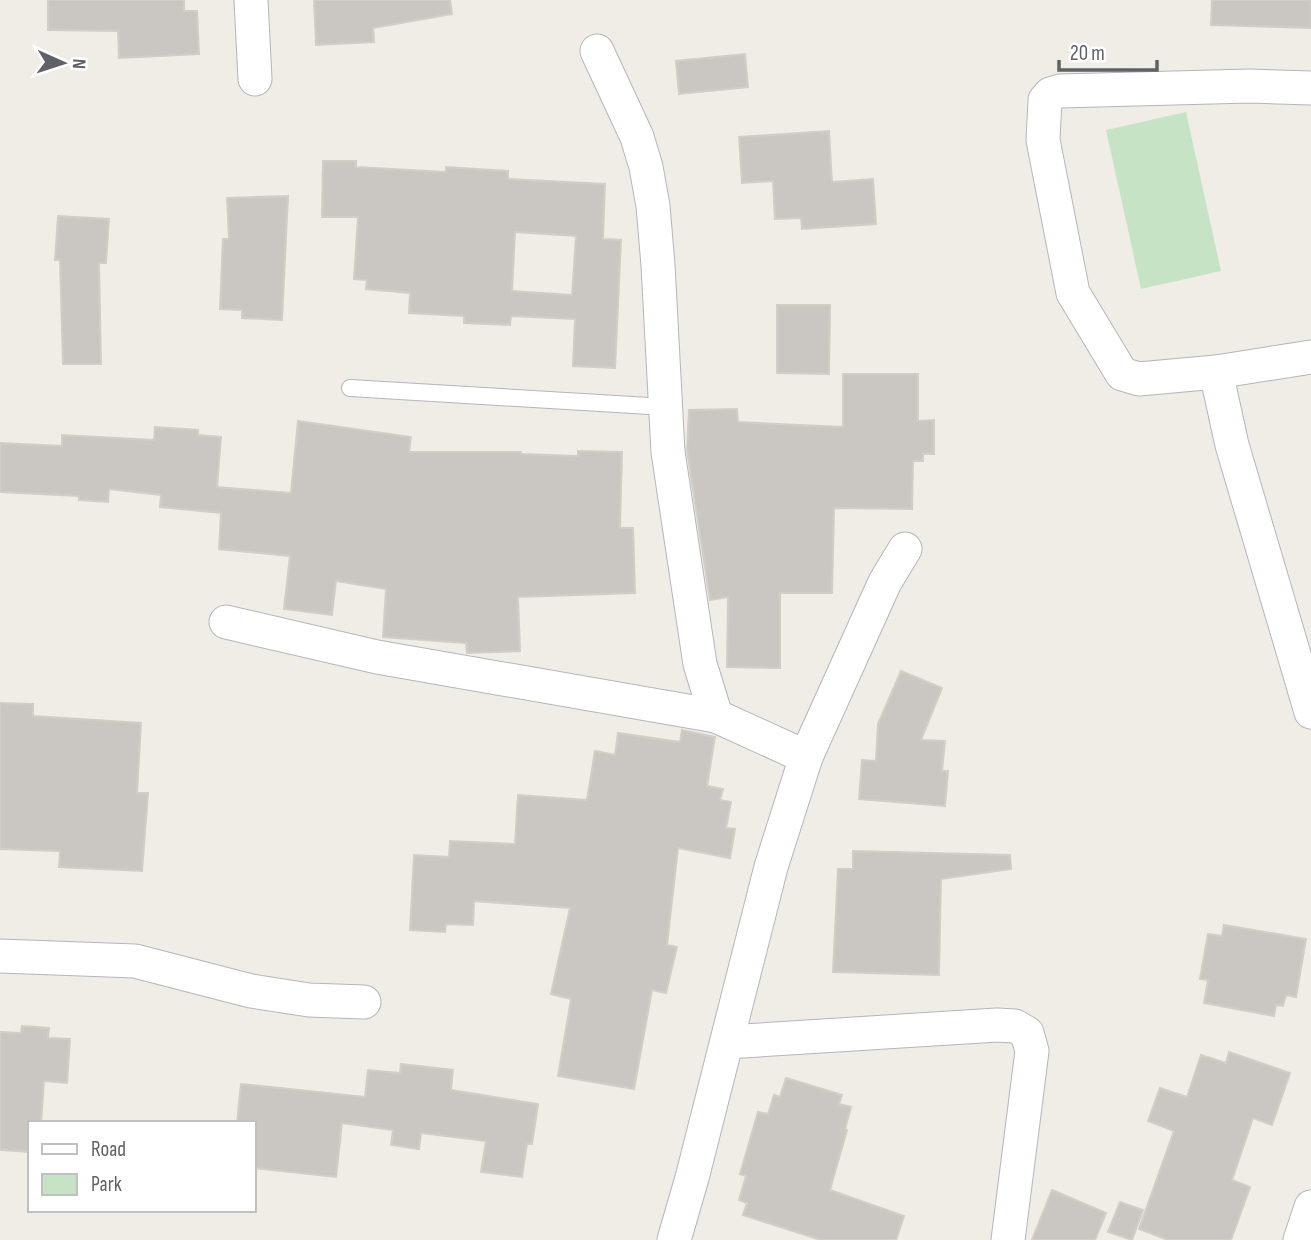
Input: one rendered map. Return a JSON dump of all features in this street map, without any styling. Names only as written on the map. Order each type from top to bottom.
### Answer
[{"type":"street","points":[[251,0],[255,79]]},
{"type":"street","points":[[597,51],[637,137],[653,206],[668,452],[698,651],[716,716]]},
{"type":"street","points":[[1311,88],[1250,86],[1060,91],[1050,94],[1045,100],[1043,139],[1073,293],[1122,374],[1139,379],[1216,372],[1311,357]]},
{"type":"street","points":[[1216,372],[1232,445],[1311,712]]},
{"type":"street","points":[[674,1240],[771,867],[806,757],[885,582],[905,549]]},
{"type":"street","points":[[226,622],[377,657],[716,716],[806,757]]},
{"type":"street","points":[[0,956],[135,961],[251,991],[309,1000],[365,1002]]},
{"type":"street","points":[[727,1042],[997,1025],[1015,1026],[1027,1033],[1032,1051],[1008,1240]]},
{"type":"street","points":[[1300,1240],[1311,1207]]},
{"type":"lane","points":[[350,388],[666,407]]},
{"type":"green space","points":[[1186,112],[1221,271],[1141,289],[1106,130]]},
{"type":"building","points":[[48,0],[184,0],[184,11],[197,11],[199,54],[119,58],[118,31],[48,30]]},
{"type":"building","points":[[314,0],[450,0],[452,14],[373,28],[374,42],[316,45]]},
{"type":"building","points":[[1212,0],[1311,0],[1311,28],[1211,25]]},
{"type":"building","points":[[745,54],[748,87],[679,94],[676,61]]},
{"type":"building","points":[[829,131],[832,182],[873,179],[876,224],[802,229],[801,218],[775,219],[773,181],[742,183],[739,137]]},
{"type":"building","points":[[323,161],[356,161],[356,167],[446,172],[446,167],[508,171],[508,179],[605,184],[603,239],[621,240],[615,368],[573,366],[575,319],[511,316],[510,325],[464,323],[464,316],[409,313],[410,293],[366,289],[367,280],[354,279],[358,217],[322,217]],"holes":[[[515,232],[576,236],[572,295],[512,291]]]},
{"type":"building","points":[[288,196],[282,320],[242,318],[242,310],[220,309],[223,239],[229,239],[227,198]]},
{"type":"building","points":[[58,216],[109,219],[106,263],[99,263],[101,364],[63,364],[60,260],[55,260]]},
{"type":"building","points":[[777,305],[830,305],[829,374],[777,373]]},
{"type":"building","points":[[843,374],[918,374],[918,421],[934,420],[934,454],[923,454],[923,461],[913,461],[912,509],[834,508],[832,593],[780,593],[780,668],[727,667],[728,597],[710,600],[687,450],[689,410],[737,409],[738,422],[843,427]]},
{"type":"building","points":[[298,421],[411,437],[409,452],[521,452],[578,456],[578,451],[622,452],[620,528],[633,528],[635,593],[518,597],[520,651],[467,653],[466,643],[383,637],[386,589],[336,581],[332,615],[284,609],[290,556],[219,549],[221,513],[160,507],[161,495],[109,489],[108,502],[79,500],[79,496],[0,492],[0,443],[62,446],[62,435],[154,440],[155,427],[198,430],[198,435],[221,437],[217,487],[291,493]]},
{"type":"building","points":[[901,671],[942,688],[921,740],[945,741],[942,771],[948,771],[945,806],[859,799],[862,760],[876,761],[878,724]]},
{"type":"building","points":[[0,703],[33,704],[33,716],[141,723],[137,793],[148,793],[142,871],[59,867],[60,851],[0,849]]},
{"type":"building","points":[[682,730],[715,737],[707,786],[723,789],[720,800],[731,802],[726,828],[735,829],[730,858],[678,848],[667,945],[677,947],[666,993],[652,990],[634,1089],[558,1076],[571,999],[551,994],[570,908],[474,901],[473,925],[446,924],[445,932],[410,930],[414,855],[449,857],[450,841],[515,844],[518,795],[587,800],[595,751],[615,755],[618,733],[680,742]]},
{"type":"building","points":[[853,851],[1010,855],[1011,869],[941,879],[939,975],[833,972],[838,869],[853,869]]},
{"type":"building","points":[[1224,925],[1306,939],[1296,997],[1286,995],[1283,1006],[1276,1005],[1274,1016],[1204,1003],[1208,980],[1200,979],[1208,934],[1222,936]]},
{"type":"building","points":[[22,1026],[49,1028],[48,1038],[70,1039],[67,1083],[44,1081],[41,1121],[28,1121],[28,1152],[0,1150],[0,1032],[21,1033]]},
{"type":"building","points":[[1229,1052],[1290,1073],[1272,1125],[1253,1118],[1232,1180],[1250,1187],[1231,1240],[1168,1240],[1139,1229],[1174,1131],[1148,1121],[1160,1088],[1187,1097],[1201,1055],[1226,1063]]},
{"type":"building","points":[[401,1064],[453,1070],[451,1090],[538,1104],[532,1144],[527,1144],[522,1177],[481,1172],[486,1141],[421,1133],[419,1149],[391,1145],[393,1130],[342,1123],[336,1177],[256,1168],[256,1121],[237,1121],[241,1084],[365,1097],[368,1070],[400,1073]]},
{"type":"building","points":[[786,1078],[842,1095],[839,1104],[851,1107],[830,1190],[904,1216],[896,1240],[821,1240],[743,1215],[747,1203],[739,1200],[746,1176],[740,1174],[758,1112],[768,1114],[774,1095],[780,1097]]},
{"type":"building","points":[[1052,1190],[1106,1213],[1095,1240],[1032,1240]]},
{"type":"building","points":[[1120,1202],[1143,1210],[1132,1240],[1108,1232]]}]
